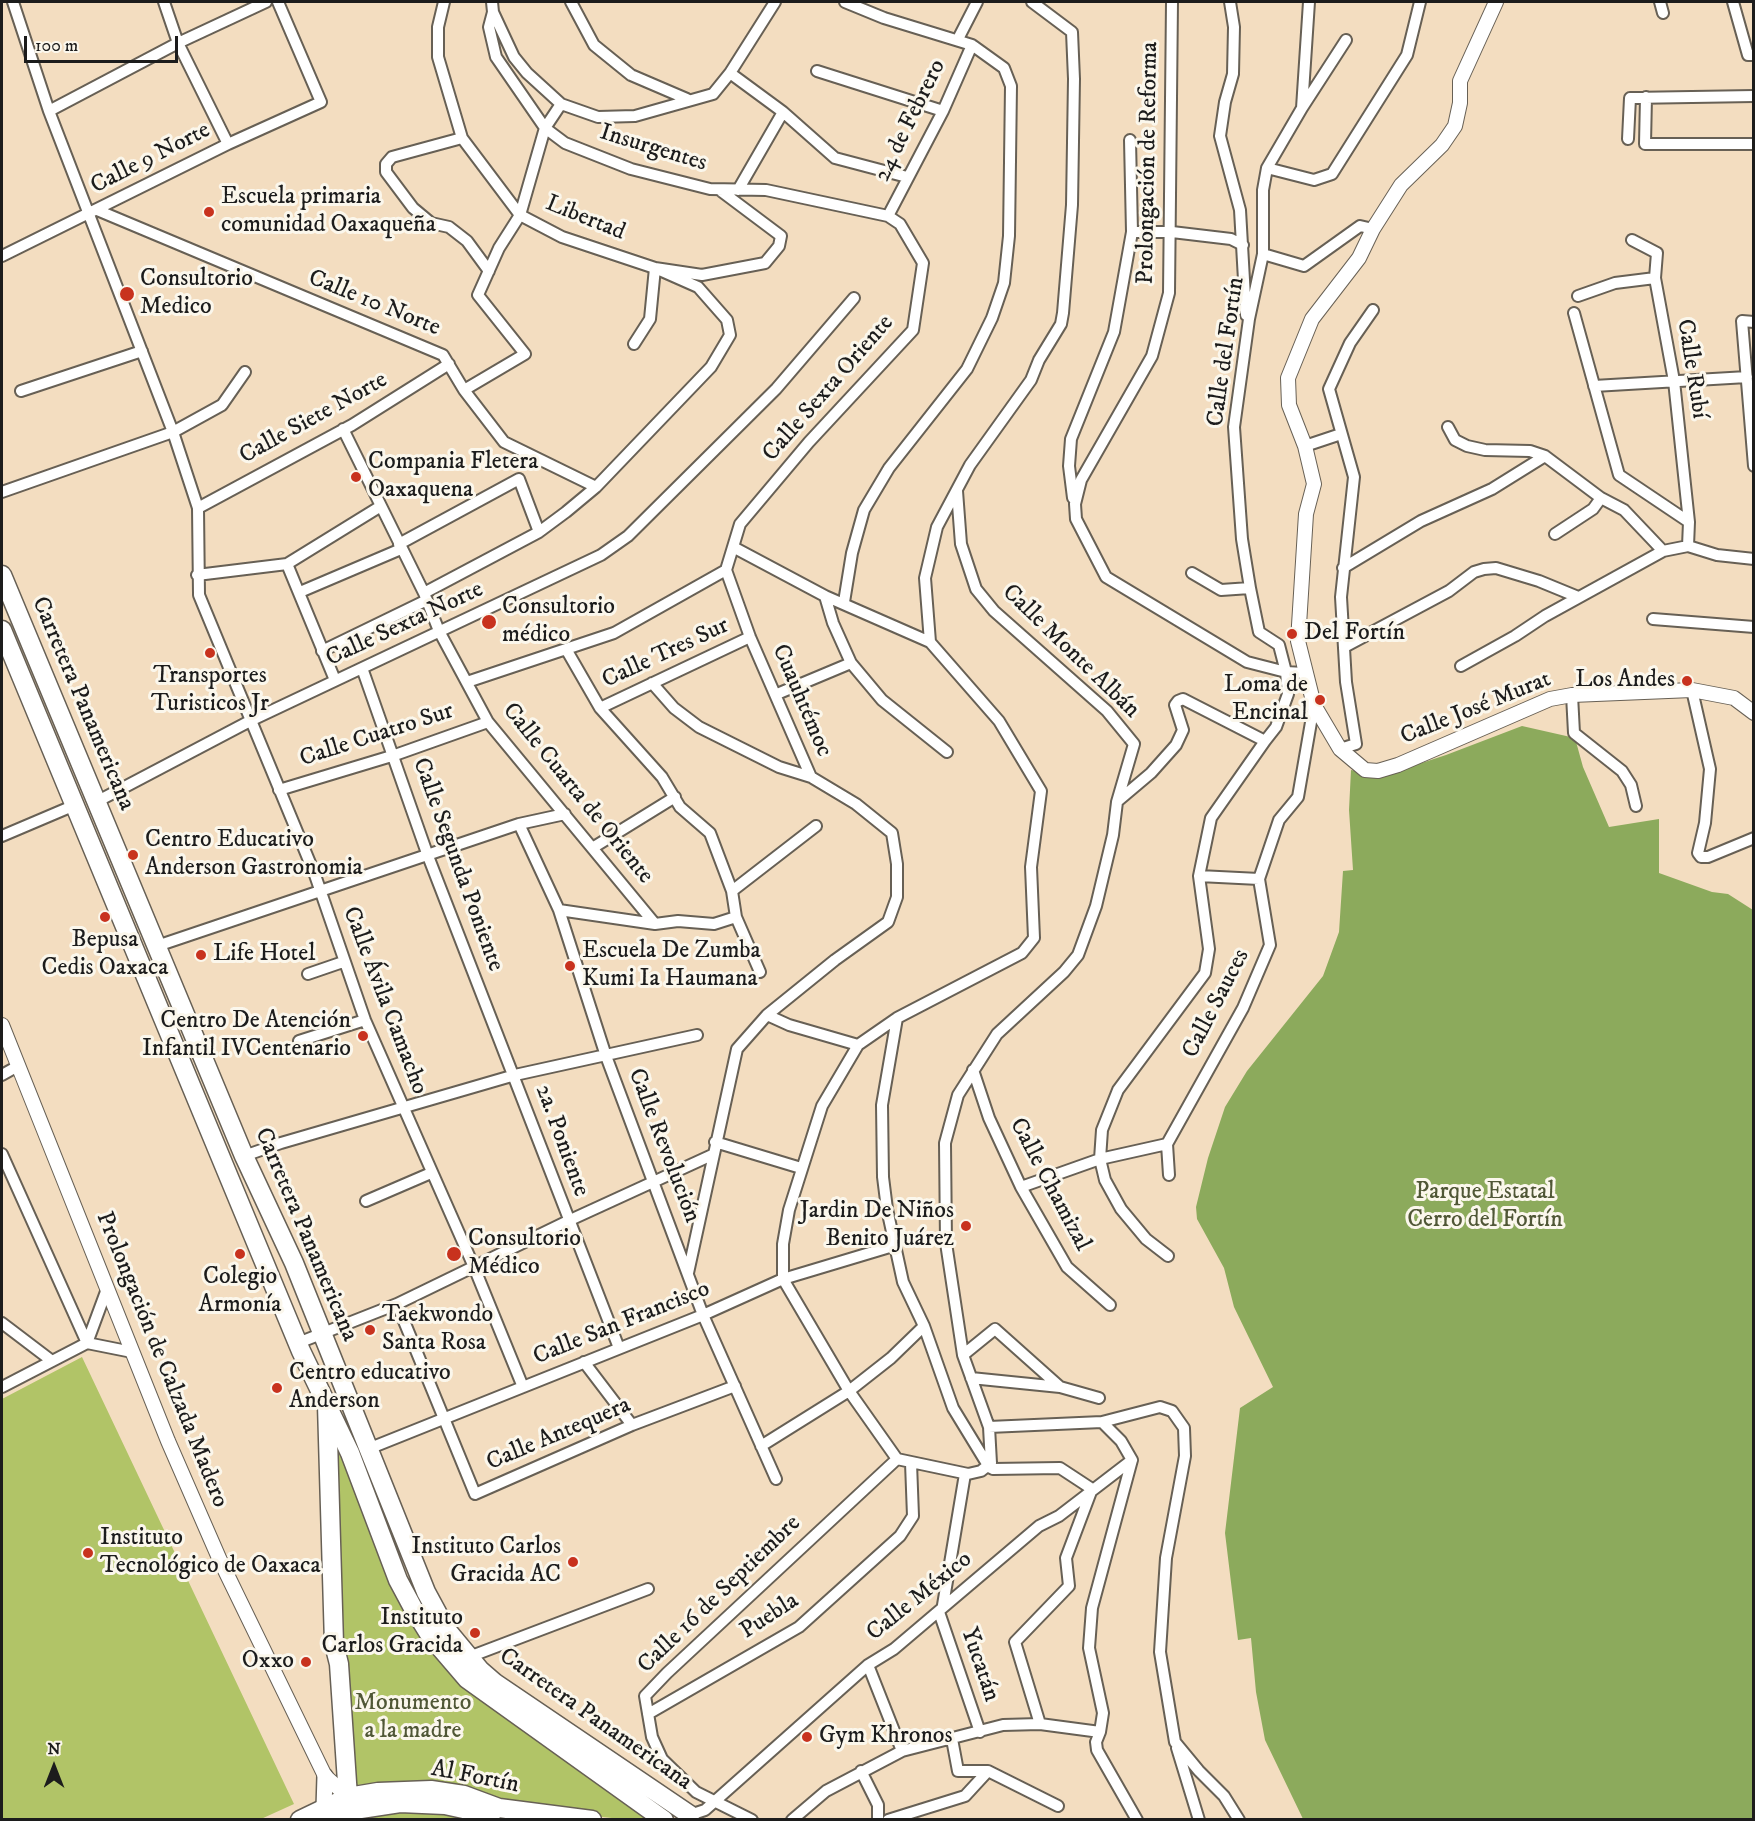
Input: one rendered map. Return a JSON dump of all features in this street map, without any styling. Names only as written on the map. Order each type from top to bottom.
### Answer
[{"type":"main road","name":"Carretera Panamericana","points":[[2,575],[244,1156],[294,1263],[426,1592],[446,1629],[495,1683],[653,1791],[696,1817]]},
{"type":"main road","name":"Carretera Panamericana","points":[[2,630],[298,1343],[350,1453],[398,1580],[430,1637],[467,1679],[661,1818]]},
{"type":"main road","points":[[300,1820],[354,1809],[339,1664],[334,1644],[327,1405]]},
{"type":"main road","points":[[325,1776],[329,1814]]},
{"type":"main road","name":"Al Fortín","points":[[354,1809],[378,1792],[431,1790],[464,1795],[500,1808],[592,1820]]},
{"type":"main road","name":"Al Fortín","points":[[354,1809],[400,1803],[445,1805],[514,1820]]},
{"type":"street","name":"Calle Ávila Camacho","points":[[13,2],[49,111],[92,212],[174,432],[198,508],[199,595],[315,875],[343,962],[365,1020],[474,1267],[523,1387]]},
{"type":"street","points":[[164,2],[178,43],[228,144]]},
{"type":"street","points":[[49,111],[178,43],[266,2]]},
{"type":"street","name":"Calle 9 Norte","points":[[2,256],[228,144],[321,102],[278,2]]},
{"type":"street","name":"Libertad","points":[[444,2],[438,27],[438,57],[462,138],[520,215],[562,237],[655,268],[698,287],[727,320],[730,335],[711,367],[596,487]]},
{"type":"street","points":[[571,2],[594,45],[631,75],[687,99]]},
{"type":"street","points":[[493,7],[514,57],[527,73],[561,104],[598,117],[635,116],[687,99],[713,94],[775,2]]},
{"type":"street","points":[[844,602],[852,553],[864,510],[889,468],[967,369],[992,318],[1004,283],[1010,236],[1011,86],[1004,68],[972,45],[884,18],[845,2]]},
{"type":"street","points":[[958,39],[977,2]]},
{"type":"street","points":[[930,642],[925,578],[937,527],[970,465],[1031,380],[1039,360],[1061,324],[1072,205],[1074,79],[1072,32],[1032,2]]},
{"type":"street","name":"Prolongación de Reforma","points":[[1075,504],[1081,480],[1096,449],[1116,422],[1152,356],[1169,293],[1172,232],[1173,2]]},
{"type":"street","points":[[1230,2],[1234,27],[1233,74],[1225,102],[1220,136],[1240,210],[1247,339]]},
{"type":"street","name":"Calle del Fortín","points":[[1302,108],[1309,2]]},
{"type":"street","points":[[1267,168],[1314,180],[1332,174],[1407,55],[1420,2]]},
{"type":"street","name":"Calle José Murat","points":[[1496,2],[1460,81],[1460,103],[1455,126],[1443,145],[1401,185],[1373,229],[1359,258],[1312,319],[1288,378],[1289,405],[1305,446],[1314,483],[1306,514],[1298,641],[1304,673],[1314,705],[1340,749],[1365,770],[1378,771],[1398,765],[1550,699],[1572,695],[1692,690],[1734,698],[1754,712]]},
{"type":"street","points":[[1733,2],[1748,55],[1754,55]]},
{"type":"street","name":"Insurgentes","points":[[493,7],[489,27],[496,57],[545,128],[565,143],[631,169],[721,191],[766,190],[891,217]]},
{"type":"street","name":"Calle del Fortín","points":[[1279,645],[1259,632],[1242,539],[1234,427],[1263,254],[1263,190],[1267,168],[1346,40]]},
{"type":"street","name":"24 de Febrero","points":[[891,217],[907,177],[943,111],[972,45]]},
{"type":"street","points":[[817,71],[943,111]]},
{"type":"street","points":[[729,73],[783,112],[835,158],[907,177]]},
{"type":"street","points":[[1628,139],[1630,98],[1754,96]]},
{"type":"street","points":[[1646,97],[1645,144],[1754,144]]},
{"type":"street","points":[[464,390],[525,354],[478,295],[520,215],[545,128],[561,104]]},
{"type":"street","points":[[738,190],[783,112]]},
{"type":"street","points":[[462,138],[392,157],[386,164],[386,172],[413,208],[431,223],[449,227],[467,241],[489,271]]},
{"type":"street","name":"Prolongación de Reforma","points":[[1075,504],[1069,466],[1071,439],[1114,332],[1132,232],[1130,140]]},
{"type":"street","points":[[634,344],[650,319],[655,268],[702,275],[765,263],[779,246],[781,236],[721,191]]},
{"type":"street","name":"Calle 10 Norte","points":[[92,212],[443,355],[464,390],[504,442],[596,487]]},
{"type":"street","name":"Calle Sexta Oriente","points":[[733,547],[740,524],[809,441],[913,330],[923,263],[900,224],[891,217]]},
{"type":"street","points":[[1263,254],[1304,266],[1360,226],[1373,229]]},
{"type":"street","points":[[1132,232],[1172,232],[1231,239],[1243,244]]},
{"type":"street","name":"Calle Rubí","points":[[1632,240],[1656,253],[1655,278],[1674,381],[1689,522],[1688,546]]},
{"type":"street","points":[[1578,296],[1615,283],[1655,278]]},
{"type":"street","name":"Calle Sexta Norte","points":[[98,801],[250,721],[601,555],[628,536],[776,389],[854,298]]},
{"type":"street","points":[[1340,749],[1356,744],[1346,682],[1346,646],[1341,597],[1354,477],[1329,389],[1350,343],[1373,310]]},
{"type":"street","points":[[1574,313],[1619,475],[1689,522]]},
{"type":"street","points":[[1748,322],[1747,377],[1754,466]]},
{"type":"street","points":[[21,391],[142,351]]},
{"type":"street","name":"Calle Siete Norte","points":[[198,508],[342,429],[449,364]]},
{"type":"street","points":[[2,492],[174,432],[222,405],[245,372]]},
{"type":"street","points":[[1594,386],[1747,377]]},
{"type":"street","points":[[1448,427],[1455,440],[1467,446],[1485,450],[1530,451],[1545,456],[1601,498],[1624,510],[1663,551]]},
{"type":"street","name":"Calle Cuarta de Oriente","points":[[342,429],[425,597],[439,631],[488,722],[594,847],[655,924]]},
{"type":"street","points":[[1305,446],[1341,434]]},
{"type":"street","points":[[1343,568],[1421,521],[1492,489],[1545,456]]},
{"type":"street","points":[[300,591],[400,547],[519,478],[539,532]]},
{"type":"street","points":[[322,651],[425,597],[539,532],[596,487]]},
{"type":"street","name":"Calle Monte Albán","points":[[957,491],[961,544],[975,589],[1002,618],[1107,711],[1134,744],[1117,802]]},
{"type":"street","points":[[1555,534],[1593,509],[1601,498]]},
{"type":"street","points":[[1075,504],[1076,519],[1106,577],[1247,662],[1286,672],[1304,673]]},
{"type":"street","points":[[197,575],[287,564],[381,506]]},
{"type":"street","points":[[1461,666],[1578,597],[1663,551],[1688,546],[1717,555],[1754,559]]},
{"type":"street","points":[[467,682],[614,633],[726,570],[733,547],[825,596],[844,602],[930,642],[999,721],[1041,790],[1031,867],[1034,938],[1022,953],[897,1018],[858,1045],[822,1106],[789,1210],[783,1244],[783,1279],[849,1391],[897,1459],[929,1464],[965,1474],[989,1467],[998,1470],[1060,1468],[1092,1489],[1066,1558],[1068,1586],[1015,1642],[1040,1724]]},
{"type":"street","points":[[287,564],[335,680]]},
{"type":"street","points":[[1346,646],[1449,591],[1474,572],[1484,568],[1496,568],[1529,578],[1578,597]]},
{"type":"street","name":"Cuauhtémoc","points":[[688,1273],[737,1049],[767,1015],[835,960],[888,922],[897,897],[897,864],[892,833],[856,804],[811,777],[777,694],[750,637],[726,570]]},
{"type":"street","points":[[1192,573],[1221,590],[1250,588]]},
{"type":"street","points":[[825,596],[833,623],[851,663],[882,700],[947,752]]},
{"type":"street","points":[[1653,619],[1754,627]]},
{"type":"street","name":"Calle Tres Sur","points":[[600,708],[750,637]]},
{"type":"street","points":[[1168,1256],[1146,1239],[1121,1209],[1105,1180],[1100,1159],[1102,1130],[1118,1090],[1205,973],[1209,949],[1199,876],[1211,818],[1276,727],[1288,694],[1286,672],[1279,645],[1298,641]]},
{"type":"street","points":[[566,649],[600,708],[662,777],[680,807],[710,833],[732,891],[736,917],[760,972]]},
{"type":"street","points":[[777,694],[851,663]]},
{"type":"street","name":"Calle Segunda Poniente","points":[[362,668],[395,755],[428,856],[515,1075]]},
{"type":"street","points":[[652,683],[674,708],[699,727],[779,767],[811,777]]},
{"type":"street","points":[[1692,690],[1710,769],[1706,823],[1698,853],[1701,857],[1708,857],[1754,838]]},
{"type":"street","points":[[1572,695],[1574,733],[1622,771],[1631,785],[1636,806]]},
{"type":"street","points":[[989,1467],[991,1459],[989,1427],[963,1355],[946,1243],[945,1143],[958,1095],[997,1034],[1064,972],[1078,955],[1096,906],[1113,835],[1117,802],[1151,773],[1176,745],[1183,730],[1175,705],[1178,700],[1183,699],[1265,741]]},
{"type":"street","name":"Calle Sauces","points":[[1167,1144],[1244,1008],[1270,945],[1259,879],[1279,820],[1298,797],[1314,705]]},
{"type":"street","name":"Calle Cuatro Sur","points":[[279,790],[395,755],[488,722]]},
{"type":"street","points":[[594,847],[675,797]]},
{"type":"street","points":[[2,836],[75,806]]},
{"type":"street","points":[[156,946],[318,889],[428,856],[519,824],[565,814]]},
{"type":"street","name":"Calle Revolución","points":[[519,824],[559,910],[606,1056],[703,1314],[776,1479]]},
{"type":"street","points":[[732,891],[816,826]]},
{"type":"street","points":[[1199,876],[1259,879]]},
{"type":"street","points":[[559,910],[655,924],[678,921],[714,924],[736,917]]},
{"type":"street","points":[[308,974],[343,962]]},
{"type":"street","points":[[767,1015],[789,1025],[858,1045]]},
{"type":"street","points":[[897,1018],[882,1105],[882,1177],[893,1246],[903,1282],[924,1326],[953,1408],[989,1467]]},
{"type":"street","points":[[299,1041],[365,1020]]},
{"type":"street","name":"Prolongación de Calzada Madero","points":[[2,1025],[132,1352],[219,1558],[325,1776],[354,1809]]},
{"type":"street","points":[[244,1156],[403,1106],[515,1075],[697,1035]]},
{"type":"street","points":[[2,1075],[18,1066]]},
{"type":"street","name":"Calle Chamizal","points":[[973,1070],[989,1118],[1021,1187],[1066,1267],[1110,1305]]},
{"type":"street","name":"2a. Poniente","points":[[515,1075],[568,1221],[619,1348]]},
{"type":"street","points":[[716,1142],[801,1168]]},
{"type":"street","points":[[1021,1187],[1100,1159],[1167,1144],[1169,1175]]},
{"type":"street","points":[[2,1154],[87,1344]]},
{"type":"street","points":[[298,1343],[397,1304],[568,1221],[712,1155]]},
{"type":"street","points":[[366,1200],[431,1173]]},
{"type":"street","name":"Calle San Francisco","points":[[368,1449],[703,1314],[783,1279],[893,1246]]},
{"type":"street","points":[[87,1344],[107,1289]]},
{"type":"street","points":[[397,1304],[444,1419]]},
{"type":"street","points":[[2,1323],[52,1361]]},
{"type":"street","points":[[761,1446],[849,1391],[891,1358],[924,1326]]},
{"type":"street","points":[[963,1355],[995,1329],[1060,1387]]},
{"type":"street","points":[[2,1387],[87,1344],[132,1352]]},
{"type":"street","points":[[584,1362],[632,1425]]},
{"type":"street","points":[[971,1378],[1060,1387],[1099,1398]]},
{"type":"street","name":"Calle Antequera","points":[[444,1419],[475,1494],[632,1425],[735,1386]]},
{"type":"street","points":[[989,1427],[1102,1422],[1160,1407],[1172,1411],[1184,1428],[1185,1456],[1166,1558],[1160,1652],[1175,1742],[1199,1820]]},
{"type":"street","points":[[1102,1422],[1121,1441],[1132,1460],[1092,1608],[1089,1648],[1103,1713],[1096,1742],[1097,1750],[1137,1820]]},
{"type":"street","name":"Calle 16 de Septiembre","points":[[752,1820],[696,1792],[662,1759],[652,1737],[645,1696],[897,1459]]},
{"type":"street","name":"Calle México","points":[[696,1817],[868,1665],[894,1649],[1039,1526],[1059,1516],[1132,1460]]},
{"type":"street","name":"Puebla","points":[[648,1714],[799,1627],[900,1536],[913,1516],[911,1463]]},
{"type":"street","points":[[941,1609],[965,1474]]},
{"type":"street","points":[[469,1657],[648,1589]]},
{"type":"street","name":"Yucatán","points":[[941,1609],[980,1732]]},
{"type":"street","points":[[868,1665],[902,1750]]},
{"type":"street","points":[[792,1820],[826,1791],[902,1750],[1003,1725],[1040,1724],[1100,1732]]},
{"type":"street","points":[[952,1739],[958,1771],[988,1771],[1058,1806]]},
{"type":"street","points":[[1175,1742],[1224,1796],[1239,1820]]},
{"type":"street","points":[[861,1771],[878,1805],[878,1820]]},
{"type":"street","points":[[888,1820],[965,1796],[988,1771]]},
{"type":"street","points":[[653,1791],[661,1818]]},
{"type":"green space","name":"Parque Estatal Cerro del Fortín","points":[[1522,726],[1575,738],[1583,767],[1609,827],[1659,819],[1659,873],[1712,892],[1728,894],[1753,910],[1753,1819],[1303,1819],[1265,1740],[1256,1692],[1251,1638],[1238,1640],[1225,1533],[1240,1408],[1273,1387],[1234,1307],[1224,1268],[1197,1219],[1196,1207],[1208,1158],[1225,1107],[1247,1071],[1323,976],[1339,932],[1343,871],[1353,870],[1349,810],[1351,770],[1382,776]]},
{"type":"green space","name":"Instituto Tecnológico de Oaxaca","points":[[82,1357],[294,1804],[261,1819],[2,1819],[2,1399]]},
{"type":"green space","name":"Monumento a la madre","points":[[336,1438],[422,1623],[652,1819],[621,1819],[520,1808],[416,1781],[357,1785],[341,1654]]},
{"type":"green space","points":[[402,1806],[446,1812],[469,1819],[372,1819],[369,1813]]},
{"type":"place","name":"Escuela primaria comunidad Oaxaqueña","points":[[209,212]]},
{"type":"place","name":"Consultorio Medico","points":[[127,294]]},
{"type":"place","name":"Compania Fletera Oaxaquena","points":[[356,477]]},
{"type":"place","name":"Consultorio médico","points":[[489,622]]},
{"type":"place","name":"Del Fortín","points":[[1292,634]]},
{"type":"place","name":"Transportes Turisticos Jr","points":[[210,653]]},
{"type":"place","name":"Los Andes","points":[[1687,681]]},
{"type":"place","name":"Loma de Encinal","points":[[1320,700]]},
{"type":"place","name":"Centro Educativo Anderson Gastronomia","points":[[133,855]]},
{"type":"place","name":"Bepusa Cedis Oaxaca","points":[[105,917]]},
{"type":"place","name":"Life Hotel","points":[[201,955]]},
{"type":"place","name":"Escuela De Zumba Kumi Ia Haumana","points":[[570,966]]},
{"type":"place","name":"Centro De Atención Infantil IVCentenario","points":[[363,1036]]},
{"type":"place","name":"Jardin De Niños Benito Juárez","points":[[966,1226]]},
{"type":"place","name":"Colegio Armonía","points":[[240,1254]]},
{"type":"place","name":"Consultorio Médico","points":[[454,1254]]},
{"type":"place","name":"Taekwondo Santa Rosa","points":[[370,1330]]},
{"type":"place","name":"Centro educativo Anderson","points":[[277,1388]]},
{"type":"place","name":"Instituto Tecnológico de Oaxaca","points":[[88,1553]]},
{"type":"place","name":"Instituto Carlos Gracida AC","points":[[573,1562]]},
{"type":"place","name":"Instituto Carlos Gracida","points":[[475,1633]]},
{"type":"place","name":"Oxxo","points":[[306,1662]]},
{"type":"place","name":"Gym Khronos","points":[[807,1737]]}]
